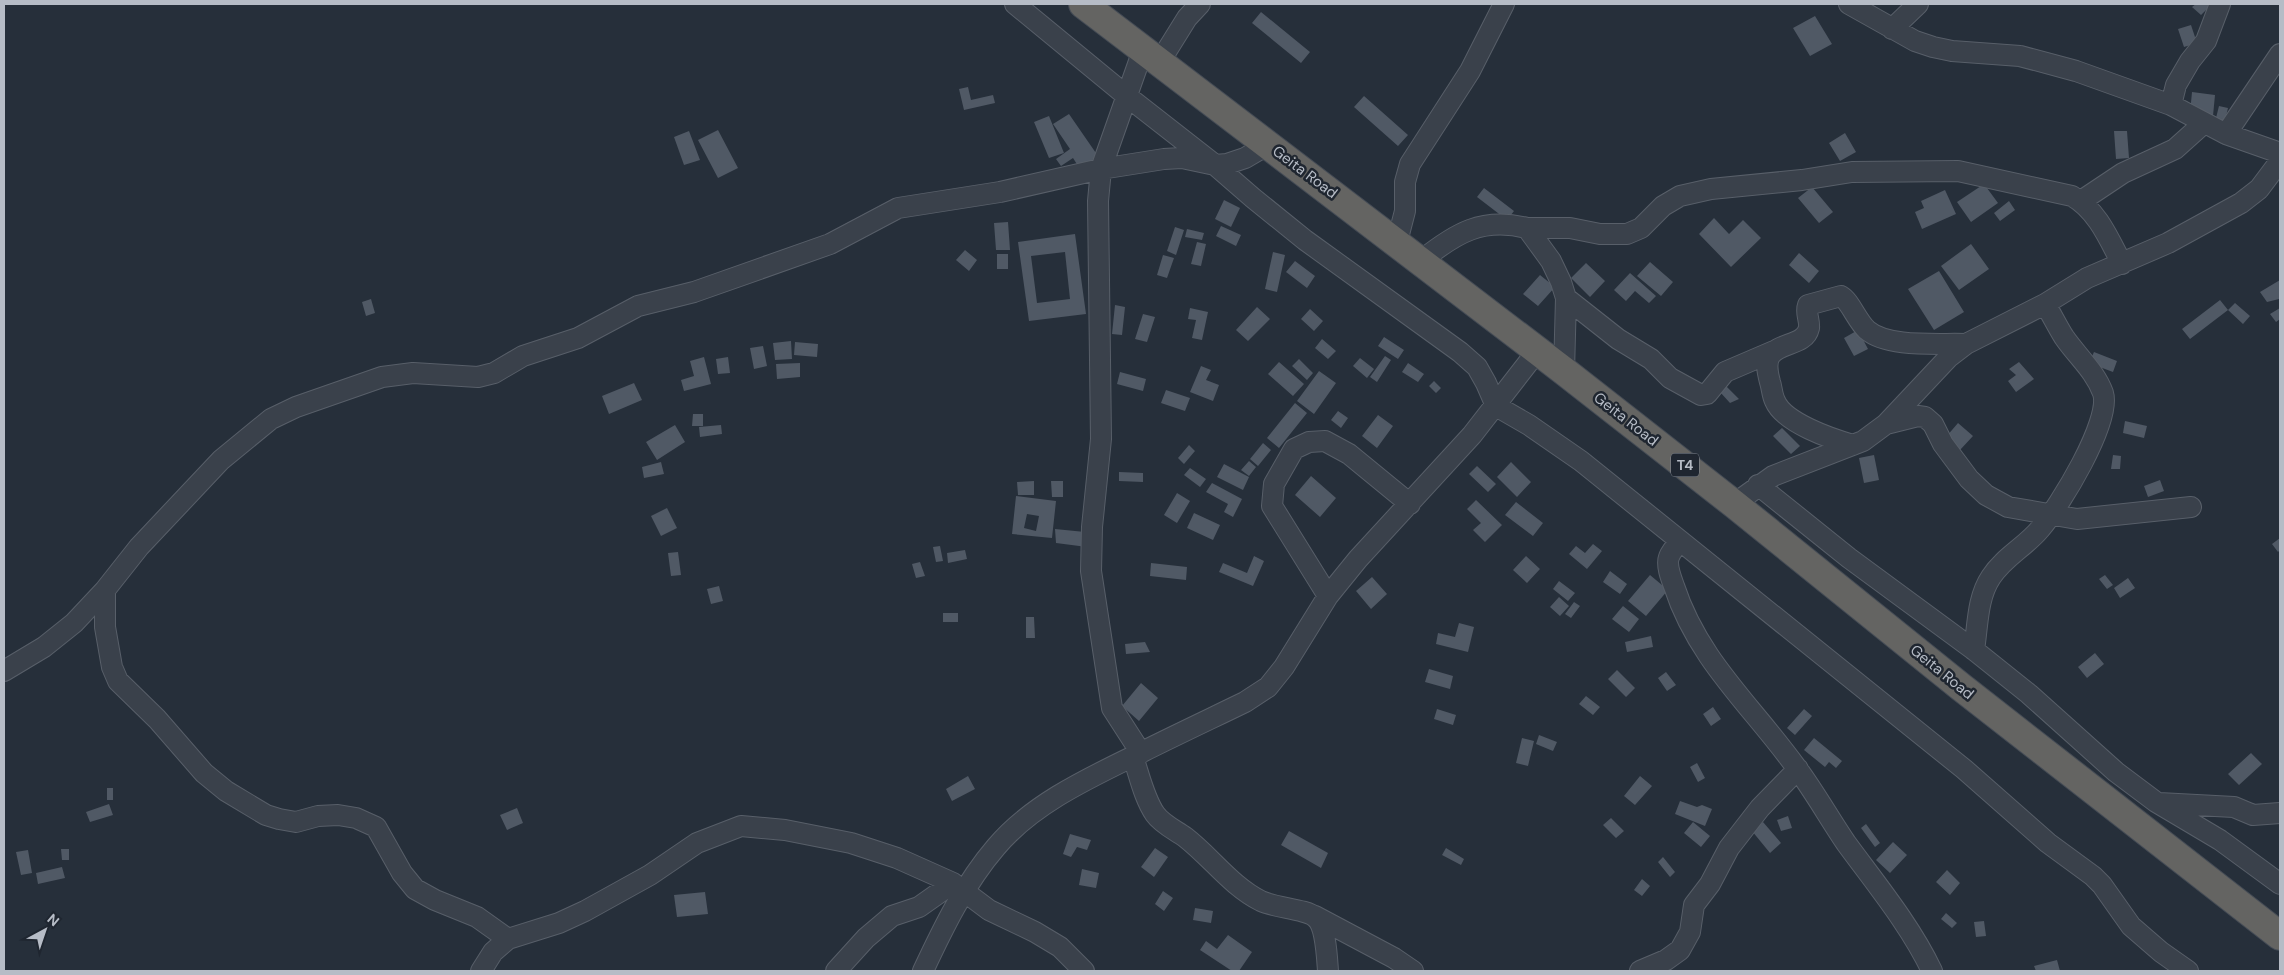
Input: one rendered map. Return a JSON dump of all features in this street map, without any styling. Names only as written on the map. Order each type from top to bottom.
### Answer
[{"type":"highway","name":"Geita Road","points":[[1083,4],[1538,350],[1734,504],[1961,687],[2280,936]]},
{"type":"street","points":[[1015,4],[1128,98],[1215,165],[1252,198],[1305,240],[1460,352],[1477,367],[1496,406],[1559,444],[1964,769],[2048,843],[2093,876],[2102,885],[2131,926],[2143,938],[2188,971]]},
{"type":"street","points":[[1200,4],[1151,57],[1128,98],[1101,169],[1097,240],[1101,439],[1092,528],[1091,571],[1112,708],[1137,755],[1155,813],[1168,826],[1185,838],[1236,884],[1257,899],[1273,906],[1307,912],[1394,958],[1413,971]]},
{"type":"street","points":[[1397,242],[1405,211],[1405,182],[1410,164],[1466,78],[1504,4]]},
{"type":"street","points":[[1849,4],[1915,41],[1952,51],[2000,53],[2076,71],[2171,105],[2226,134],[2280,153]]},
{"type":"street","points":[[1892,29],[1918,4]]},
{"type":"street","points":[[2171,105],[2176,85],[2190,61],[2206,41],[2220,4]]},
{"type":"street","points":[[2226,134],[2280,54]]},
{"type":"street","points":[[2081,201],[2123,172],[2175,149],[2204,123]]},
{"type":"street","points":[[4,671],[44,648],[74,623],[105,590],[139,546],[221,460],[271,419],[296,407],[382,377],[413,373],[478,377],[494,373],[522,356],[578,338],[638,306],[694,292],[821,248],[898,208],[1000,192],[1101,169],[1164,158],[1182,158],[1215,165],[1227,164],[1245,158],[1269,144]]},
{"type":"street","points":[[1734,504],[1758,485],[1794,467],[1863,441],[1886,424],[1949,357],[1966,344],[2046,304],[2087,278],[2168,243],[2242,204],[2259,190],[2280,161]]},
{"type":"street","points":[[1422,260],[1449,239],[1471,229],[1510,224],[1527,228],[1570,228],[1600,234],[1627,234],[1641,228],[1663,206],[1680,196],[1711,189],[1802,180],[1852,172],[1958,171],[2072,196],[2081,201],[2096,219],[2122,264]]},
{"type":"street","points":[[1527,228],[1551,261],[1566,298],[1564,371]]},
{"type":"street","points":[[1566,298],[1618,339],[1651,359],[1670,378],[1702,396],[1707,394],[1725,372],[1798,341],[1809,328],[1808,305],[1825,302],[1838,296],[1846,299],[1853,314],[1867,331],[1880,338],[1897,342],[1966,344]]},
{"type":"street","points":[[1974,650],[1979,604],[1991,577],[2002,563],[2028,543],[2051,516],[2070,487],[2089,450],[2101,418],[2104,395],[2094,375],[2064,337],[2046,304]]},
{"type":"street","points":[[923,971],[959,887],[1011,831],[1038,810],[1085,781],[1244,702],[1268,687],[1289,659],[1328,596],[1358,559],[1410,504],[1496,406],[1538,350]]},
{"type":"street","points":[[1774,351],[1769,358],[1767,371],[1775,402],[1808,429],[1853,446]]},
{"type":"street","points":[[1886,424],[1918,416],[1925,418],[1933,424],[1943,444],[1958,466],[1986,495],[2008,508],[2076,519],[2191,508]]},
{"type":"street","points":[[1328,596],[1272,506],[1274,484],[1294,450],[1309,442],[1325,441],[1348,454],[1410,504]]},
{"type":"street","points":[[1758,485],[1849,558],[1974,650],[2116,772],[2156,802],[2220,840],[2280,884]]},
{"type":"street","points":[[1680,542],[1672,550],[1668,561],[1681,608],[1703,648],[1725,679],[1798,769],[1834,825],[1920,945],[1932,971]]},
{"type":"street","points":[[105,590],[105,627],[112,667],[118,682],[156,719],[204,773],[226,790],[266,815],[296,822],[318,816],[338,815],[356,818],[376,827],[402,873],[415,889],[435,900],[477,917],[508,939]]},
{"type":"street","points":[[1640,971],[1666,960],[1680,950],[1690,932],[1694,905],[1710,884],[1729,848],[1760,808],[1798,769]]},
{"type":"street","points":[[2156,802],[2234,807],[2253,815],[2280,813]]},
{"type":"street","points":[[481,971],[493,952],[508,939],[559,923],[650,875],[697,843],[741,826],[786,830],[851,843],[897,858],[959,887],[989,910],[1035,932],[1060,947],[1084,971]]},
{"type":"street","points":[[836,971],[866,938],[892,916],[920,907],[959,887]]},
{"type":"street","points":[[1315,916],[1320,922],[1322,930],[1328,971]]},
{"type":"building","points":[[2196,4],[2212,4],[2201,15],[2192,7]]},
{"type":"building","points":[[1261,12],[1310,52],[1301,63],[1252,23]]},
{"type":"building","points":[[1815,16],[1832,44],[1810,56],[1793,28]]},
{"type":"building","points":[[2191,25],[2197,43],[2184,47],[2178,29]]},
{"type":"building","points":[[968,87],[971,100],[993,95],[995,103],[964,110],[959,89]]},
{"type":"building","points":[[2192,92],[2215,95],[2213,116],[2190,113]]},
{"type":"building","points":[[1364,96],[1408,135],[1398,146],[1354,107]]},
{"type":"building","points":[[2219,106],[2228,108],[2224,125],[2215,122]]},
{"type":"building","points":[[1069,114],[1098,156],[1080,169],[1073,158],[1061,166],[1056,159],[1070,149],[1053,124]]},
{"type":"building","points":[[1049,116],[1064,153],[1049,158],[1034,122]]},
{"type":"building","points":[[718,130],[738,168],[718,178],[698,140]]},
{"type":"building","points":[[689,131],[700,160],[684,165],[674,137]]},
{"type":"building","points":[[2114,131],[2127,131],[2129,158],[2116,159]]},
{"type":"building","points":[[1845,133],[1856,152],[1840,161],[1829,143]]},
{"type":"building","points":[[1984,184],[1998,203],[1971,222],[1957,202]]},
{"type":"building","points":[[1812,187],[1833,212],[1819,223],[1798,198]]},
{"type":"building","points":[[1484,188],[1514,211],[1507,220],[1477,197]]},
{"type":"building","points":[[1945,190],[1956,214],[1922,229],[1915,212],[1924,208],[1921,201]]},
{"type":"building","points":[[1224,200],[1240,208],[1231,227],[1215,219]]},
{"type":"building","points":[[2009,201],[2015,210],[2000,221],[1994,213]]},
{"type":"building","points":[[1714,218],[1729,234],[1743,220],[1761,238],[1731,267],[1699,234]]},
{"type":"building","points":[[1008,222],[1010,250],[996,250],[994,223]]},
{"type":"building","points":[[1221,226],[1241,235],[1236,246],[1216,236]]},
{"type":"building","points":[[1175,227],[1184,230],[1176,255],[1167,251]]},
{"type":"building","points":[[1187,229],[1204,233],[1202,240],[1185,237]]},
{"type":"building","points":[[1075,234],[1086,314],[1029,321],[1018,242]],"holes":[[[1065,252],[1070,299],[1037,303],[1031,256]]]},
{"type":"building","points":[[1197,242],[1206,244],[1201,266],[1191,264]]},
{"type":"building","points":[[1971,244],[1989,269],[1959,290],[1941,266]]},
{"type":"building","points":[[965,250],[977,260],[969,271],[956,260]]},
{"type":"building","points":[[1273,252],[1285,255],[1277,292],[1265,289]]},
{"type":"building","points":[[1799,253],[1819,271],[1809,283],[1789,265]]},
{"type":"building","points":[[997,254],[1008,254],[1008,269],[997,269]]},
{"type":"building","points":[[1163,255],[1174,258],[1167,278],[1157,275]]},
{"type":"building","points":[[1295,261],[1315,276],[1307,288],[1286,272]]},
{"type":"building","points":[[1650,262],[1673,282],[1661,296],[1637,276]]},
{"type":"building","points":[[1586,263],[1605,281],[1590,297],[1571,278]]},
{"type":"building","points":[[1939,271],[1964,312],[1934,330],[1908,289]]},
{"type":"building","points":[[1630,273],[1656,296],[1649,303],[1635,291],[1626,301],[1614,290]]},
{"type":"building","points":[[1540,275],[1555,287],[1538,306],[1523,294]]},
{"type":"building","points":[[2280,280],[2280,302],[2279,299],[2267,302],[2260,292]]},
{"type":"building","points":[[371,299],[375,313],[366,316],[362,302]]},
{"type":"building","points":[[2220,300],[2228,310],[2190,339],[2182,329]]},
{"type":"building","points":[[2235,303],[2250,316],[2243,324],[2228,310]]},
{"type":"building","points":[[1115,305],[1125,307],[1122,335],[1112,334]]},
{"type":"building","points":[[1257,307],[1270,319],[1248,341],[1236,330]]},
{"type":"building","points":[[1190,308],[1208,312],[1202,340],[1192,338],[1196,320],[1188,319]]},
{"type":"building","points":[[2280,308],[2280,319],[2276,322],[2270,314]]},
{"type":"building","points":[[1310,309],[1323,321],[1314,331],[1301,319]]},
{"type":"building","points":[[1143,314],[1155,317],[1147,342],[1135,339]]},
{"type":"building","points":[[1858,330],[1868,349],[1854,356],[1844,338]]},
{"type":"building","points":[[1384,337],[1404,350],[1398,359],[1378,346]]},
{"type":"building","points":[[1322,339],[1336,351],[1328,359],[1315,348]]},
{"type":"building","points":[[791,341],[792,359],[775,360],[773,343]]},
{"type":"building","points":[[795,342],[818,344],[817,357],[794,355]]},
{"type":"building","points":[[763,346],[767,366],[754,369],[750,348]]},
{"type":"building","points":[[2094,352],[2117,361],[2113,372],[2089,363]]},
{"type":"building","points":[[1385,356],[1391,360],[1377,382],[1370,377]]},
{"type":"building","points":[[704,357],[711,384],[684,391],[681,380],[694,376],[690,361]]},
{"type":"building","points":[[728,357],[730,373],[718,374],[716,359]]},
{"type":"building","points":[[1360,358],[1374,369],[1367,378],[1353,366]]},
{"type":"building","points":[[1299,359],[1313,373],[1307,380],[1292,366]]},
{"type":"building","points":[[1279,362],[1304,384],[1293,396],[1268,374]]},
{"type":"building","points":[[2019,362],[2034,379],[2016,392],[2008,381],[2016,375],[2009,369]]},
{"type":"building","points":[[800,363],[800,377],[777,379],[776,364]]},
{"type":"building","points":[[1408,363],[1424,374],[1418,382],[1402,372]]},
{"type":"building","points":[[1201,366],[1211,370],[1206,380],[1219,385],[1213,401],[1190,392]]},
{"type":"building","points":[[1319,371],[1336,383],[1314,414],[1297,401]]},
{"type":"building","points":[[1120,372],[1146,379],[1143,391],[1117,384]]},
{"type":"building","points":[[1434,381],[1441,388],[1436,393],[1429,386]]},
{"type":"building","points":[[634,383],[642,400],[609,414],[602,396]]},
{"type":"building","points":[[1726,386],[1739,399],[1730,403],[1720,392]]},
{"type":"building","points":[[1166,390],[1190,398],[1185,411],[1161,403]]},
{"type":"building","points":[[1295,403],[1307,413],[1279,448],[1267,438]]},
{"type":"building","points":[[1338,411],[1348,418],[1341,428],[1331,420]]},
{"type":"building","points":[[693,414],[703,414],[703,426],[692,426]]},
{"type":"building","points":[[1378,415],[1393,426],[1377,448],[1362,436]]},
{"type":"building","points":[[2125,421],[2147,426],[2144,438],[2123,433]]},
{"type":"building","points":[[1958,423],[1973,436],[1960,450],[1946,437]]},
{"type":"building","points":[[675,425],[685,442],[657,460],[646,442]]},
{"type":"building","points":[[721,425],[722,434],[700,437],[699,427]]},
{"type":"building","points":[[1782,428],[1800,446],[1791,454],[1773,436]]},
{"type":"building","points":[[1263,443],[1271,450],[1258,466],[1250,459]]},
{"type":"building","points":[[1189,445],[1195,451],[1184,464],[1178,458]]},
{"type":"building","points":[[1874,455],[1879,480],[1864,483],[1859,458]]},
{"type":"building","points":[[2113,455],[2121,456],[2120,469],[2111,469]]},
{"type":"building","points":[[1249,461],[1256,467],[1249,476],[1241,470]]},
{"type":"building","points":[[661,462],[664,474],[644,478],[642,467]]},
{"type":"building","points":[[1511,462],[1531,482],[1517,497],[1497,477]]},
{"type":"building","points":[[1224,464],[1249,477],[1243,490],[1217,477]]},
{"type":"building","points":[[1477,466],[1496,484],[1488,492],[1469,474]]},
{"type":"building","points":[[1190,468],[1206,479],[1200,487],[1184,475]]},
{"type":"building","points":[[1119,472],[1143,473],[1143,482],[1119,481]]},
{"type":"building","points":[[1311,476],[1336,498],[1320,517],[1295,495]]},
{"type":"building","points":[[2160,480],[2164,491],[2148,497],[2144,486]]},
{"type":"building","points":[[1034,481],[1034,495],[1018,495],[1017,482]]},
{"type":"building","points":[[1051,481],[1063,481],[1063,497],[1052,497]]},
{"type":"building","points":[[1212,483],[1242,499],[1233,517],[1224,512],[1228,504],[1206,492]]},
{"type":"building","points":[[1177,493],[1190,501],[1177,523],[1164,515]]},
{"type":"building","points":[[1016,496],[1056,501],[1052,538],[1012,534]],"holes":[[[1027,514],[1039,516],[1036,531],[1024,528]]]},
{"type":"building","points":[[1476,500],[1502,525],[1485,542],[1473,530],[1481,523],[1467,509]]},
{"type":"building","points":[[1516,502],[1543,523],[1533,536],[1505,515]]},
{"type":"building","points":[[667,508],[677,528],[661,536],[651,516]]},
{"type":"building","points":[[1194,513],[1220,525],[1213,540],[1187,528]]},
{"type":"building","points":[[1055,529],[1085,532],[1087,547],[1056,543]]},
{"type":"building","points":[[2280,538],[2280,550],[2278,552],[2272,544]]},
{"type":"building","points":[[1593,544],[1602,551],[1587,569],[1569,554],[1576,546],[1585,553]]},
{"type":"building","points":[[940,546],[943,561],[936,562],[933,547]]},
{"type":"building","points":[[965,550],[967,559],[948,563],[947,553]]},
{"type":"building","points":[[678,552],[681,575],[671,576],[668,553]]},
{"type":"building","points":[[1254,556],[1264,561],[1253,586],[1219,572],[1223,563],[1247,573]]},
{"type":"building","points":[[1526,556],[1540,569],[1527,583],[1513,570]]},
{"type":"building","points":[[920,562],[925,576],[916,578],[912,564]]},
{"type":"building","points":[[1151,563],[1187,567],[1186,580],[1150,576]]},
{"type":"building","points":[[1610,571],[1627,584],[1620,594],[1603,582]]},
{"type":"building","points":[[1650,575],[1668,590],[1646,616],[1628,601]]},
{"type":"building","points":[[2105,575],[2113,585],[2107,589],[2099,579]]},
{"type":"building","points":[[1372,577],[1387,594],[1371,609],[1356,591]]},
{"type":"building","points":[[2128,578],[2135,588],[2120,598],[2114,588]]},
{"type":"building","points":[[1559,581],[1575,593],[1568,601],[1553,589]]},
{"type":"building","points":[[719,586],[723,601],[711,604],[707,589]]},
{"type":"building","points":[[1559,597],[1569,606],[1560,616],[1550,607]]},
{"type":"building","points":[[1574,602],[1580,606],[1571,618],[1565,614]]},
{"type":"building","points":[[1623,606],[1639,619],[1629,632],[1612,619]]},
{"type":"building","points":[[943,613],[958,613],[958,622],[943,622]]},
{"type":"building","points":[[1026,617],[1034,617],[1035,638],[1026,638]]},
{"type":"building","points":[[1459,623],[1474,627],[1468,652],[1436,644],[1438,633],[1455,637]]},
{"type":"building","points":[[1651,636],[1653,647],[1627,652],[1625,642]]},
{"type":"building","points":[[1145,642],[1150,652],[1126,654],[1125,644]]},
{"type":"building","points":[[2095,653],[2104,664],[2087,678],[2078,667]]},
{"type":"building","points":[[1429,669],[1453,676],[1450,689],[1425,682]]},
{"type":"building","points":[[1617,670],[1635,688],[1626,697],[1608,679]]},
{"type":"building","points":[[1666,672],[1676,685],[1667,691],[1658,678]]},
{"type":"building","points":[[1141,683],[1158,698],[1139,721],[1122,706]]},
{"type":"building","points":[[1586,696],[1600,707],[1593,715],[1579,704]]},
{"type":"building","points":[[1713,707],[1721,719],[1711,726],[1703,714]]},
{"type":"building","points":[[1437,709],[1456,715],[1453,725],[1434,719]]},
{"type":"building","points":[[1804,709],[1812,716],[1795,735],[1787,728]]},
{"type":"building","points":[[1539,735],[1557,742],[1553,751],[1536,744]]},
{"type":"building","points":[[1522,738],[1534,741],[1528,766],[1516,763]]},
{"type":"building","points":[[1814,738],[1842,761],[1836,768],[1829,762],[1825,767],[1804,750]]},
{"type":"building","points":[[2251,753],[2262,764],[2239,785],[2228,774]]},
{"type":"building","points":[[1697,763],[1705,778],[1698,782],[1690,767]]},
{"type":"building","points":[[968,776],[975,789],[952,801],[946,789]]},
{"type":"building","points":[[1640,776],[1652,786],[1635,805],[1624,796]]},
{"type":"building","points":[[107,788],[113,788],[113,800],[107,800]]},
{"type":"building","points":[[1680,801],[1697,807],[1702,805],[1712,809],[1705,826],[1675,814]]},
{"type":"building","points":[[109,804],[113,815],[90,822],[86,812]]},
{"type":"building","points":[[517,808],[523,823],[507,830],[500,815]]},
{"type":"building","points":[[1788,816],[1792,828],[1781,831],[1777,820]]},
{"type":"building","points":[[1611,818],[1624,831],[1616,838],[1603,825]]},
{"type":"building","points":[[1693,822],[1710,836],[1701,847],[1684,833]]},
{"type":"building","points":[[1763,822],[1781,843],[1770,853],[1752,831]]},
{"type":"building","points":[[1866,824],[1880,843],[1875,847],[1861,828]]},
{"type":"building","points":[[1289,831],[1328,853],[1321,868],[1281,845]]},
{"type":"building","points":[[1070,834],[1091,840],[1087,850],[1077,847],[1071,857],[1063,854]]},
{"type":"building","points":[[1893,842],[1907,855],[1890,873],[1876,860]]},
{"type":"building","points":[[1155,848],[1168,857],[1154,877],[1141,867]]},
{"type":"building","points":[[1446,848],[1464,859],[1461,865],[1442,855]]},
{"type":"building","points":[[61,849],[69,849],[69,860],[62,860]]},
{"type":"building","points":[[28,850],[32,873],[21,875],[16,852]]},
{"type":"building","points":[[1663,857],[1675,872],[1670,877],[1658,862]]},
{"type":"building","points":[[62,867],[65,878],[38,884],[36,873]]},
{"type":"building","points":[[1082,869],[1099,873],[1096,888],[1079,885]]},
{"type":"building","points":[[1947,870],[1960,883],[1950,895],[1936,882]]},
{"type":"building","points":[[1642,879],[1650,886],[1642,896],[1634,890]]},
{"type":"building","points":[[1163,891],[1173,898],[1164,911],[1155,904]]},
{"type":"building","points":[[705,892],[708,914],[677,917],[674,895]]},
{"type":"building","points":[[1195,908],[1213,911],[1211,923],[1193,920]]},
{"type":"building","points":[[1946,913],[1957,923],[1952,928],[1941,919]]},
{"type":"building","points":[[1984,921],[1986,936],[1976,937],[1974,922]]},
{"type":"building","points":[[1228,935],[1252,952],[1239,971],[1232,971],[1200,950],[1206,941],[1217,949]]},
{"type":"building","points":[[2057,960],[2060,971],[2036,971],[2034,966]]}]
